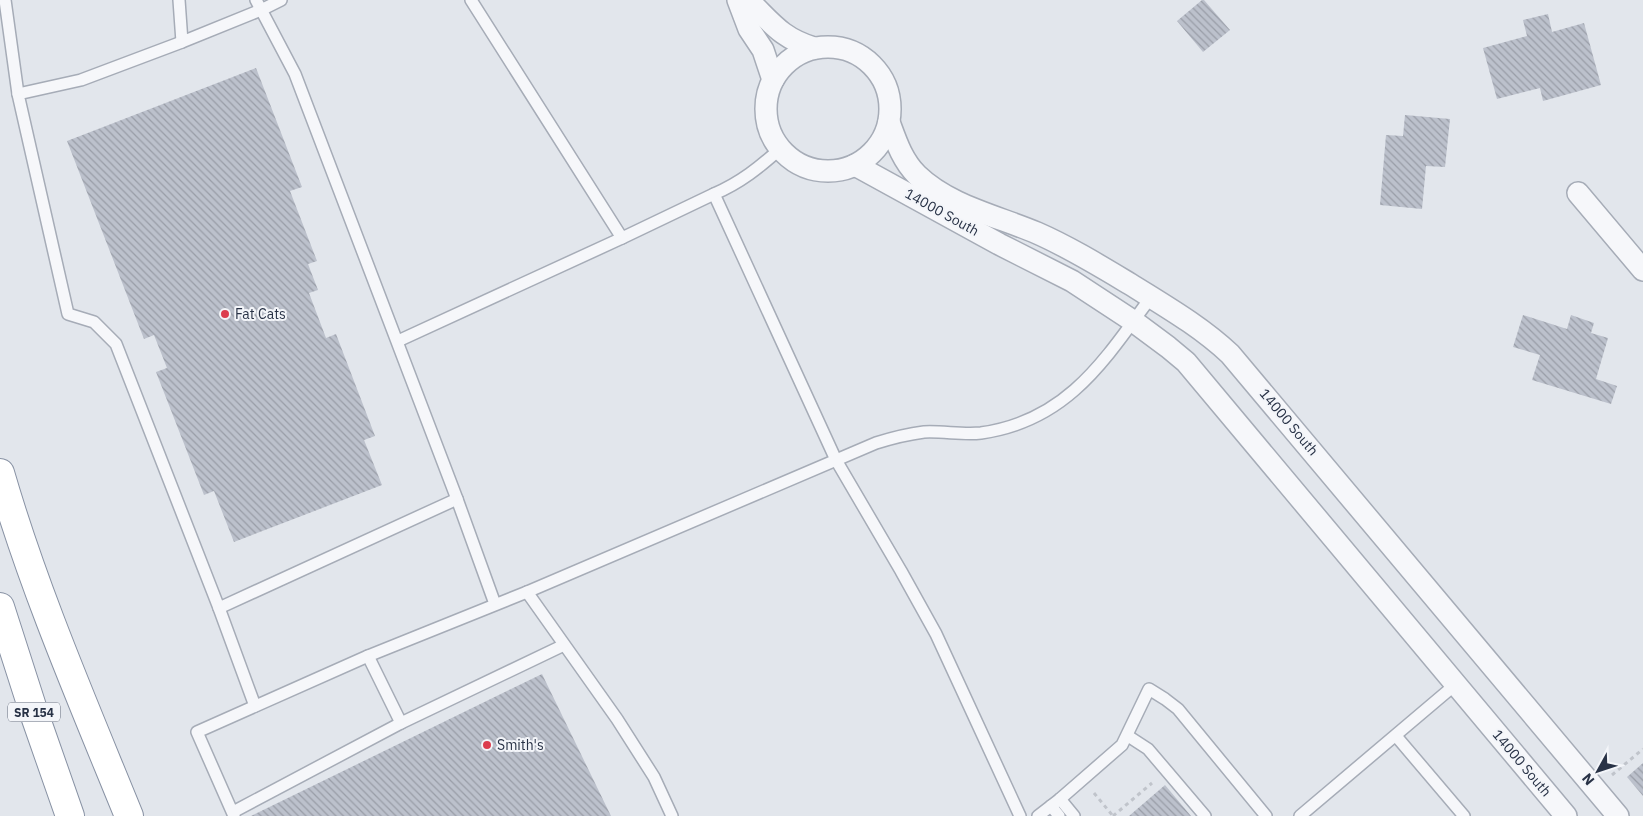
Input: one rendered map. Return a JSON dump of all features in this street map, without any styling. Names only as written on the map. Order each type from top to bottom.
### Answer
[{"type":"highway","points":[[0,473],[18,533],[87,714],[129,816]]},
{"type":"highway","name":"SR 154","points":[[0,607],[70,816]]},
{"type":"street","points":[[738,0],[749,29],[763,50],[773,80]]},
{"type":"street","points":[[748,0],[784,35],[794,41],[814,48]]},
{"type":"street","points":[[832,47],[849,50],[865,58],[878,71],[886,87],[890,104],[889,122],[881,142],[869,155],[855,164],[840,170],[823,171],[807,167],[793,159],[781,148],[771,133],[767,115],[767,97],[773,80],[781,68],[790,60],[814,48],[832,47]]},
{"type":"street","name":"14000 South","points":[[889,122],[901,153],[908,165],[918,176],[942,194],[976,210],[1038,233],[1065,247],[1186,318],[1216,340],[1244,368],[1618,816]]},
{"type":"street","name":"14000 South","points":[[855,164],[999,244],[1064,276],[1133,321],[1168,347],[1192,369],[1566,816]]},
{"type":"street","points":[[1578,193],[1643,270]]},
{"type":"lane","points":[[5,0],[18,94],[68,314],[94,322],[116,344],[219,608],[255,706]]},
{"type":"lane","points":[[179,0],[182,42]]},
{"type":"lane","points":[[18,94],[81,80],[182,42],[258,5],[281,0]]},
{"type":"lane","points":[[471,0],[622,238]]},
{"type":"lane","points":[[258,5],[295,74],[496,604]]},
{"type":"lane","points":[[398,342],[730,187],[745,178],[781,148]]},
{"type":"lane","points":[[714,194],[836,460],[936,634],[1020,816]]},
{"type":"lane","points":[[564,645],[401,723],[233,814],[197,732],[368,656],[527,592],[876,443],[924,432],[980,433],[1009,427],[1033,418],[1056,406],[1086,380],[1151,297]]},
{"type":"lane","points":[[219,608],[457,499]]},
{"type":"lane","points":[[527,592],[617,719],[654,777],[672,816]]},
{"type":"lane","points":[[368,656],[401,723]]},
{"type":"lane","points":[[1300,816],[1456,684]]},
{"type":"lane","points":[[1038,816],[1122,745],[1149,689],[1178,709],[1266,816]]},
{"type":"lane","points":[[1128,736],[1148,749],[1205,816]]},
{"type":"lane","points":[[1396,736],[1464,816]]},
{"type":"lane","points":[[1055,803],[1059,816]]},
{"type":"lane","points":[[1055,803],[1074,816]]},
{"type":"path","points":[[1609,777],[1643,749]]},
{"type":"path","points":[[1108,810],[1113,816],[1158,778]]},
{"type":"building","points":[[1202,0],[1230,30],[1203,52],[1177,21]]},
{"type":"building","points":[[1548,14],[1552,32],[1584,23],[1601,85],[1543,101],[1540,88],[1497,99],[1483,48],[1527,36],[1523,20]]},
{"type":"building","name":"Fat Cats","points":[[256,68],[302,187],[290,191],[317,261],[308,264],[318,290],[309,293],[326,338],[336,334],[375,436],[364,440],[382,485],[234,542],[214,491],[204,495],[156,372],[167,368],[154,335],[144,339],[67,141]]},
{"type":"building","points":[[1405,115],[1450,119],[1445,167],[1426,166],[1422,209],[1380,205],[1386,135],[1403,136]]},
{"type":"building","points":[[1523,315],[1567,329],[1571,315],[1594,323],[1591,333],[1608,338],[1596,379],[1617,386],[1611,404],[1532,380],[1540,355],[1513,347]]},
{"type":"building","name":"Smith's","points":[[542,674],[611,816],[251,816]]},
{"type":"building","points":[[1643,763],[1643,796],[1627,777]]},
{"type":"building","points":[[1165,785],[1191,816],[1129,816]]},
{"type":"place","name":"Fat Cats","points":[[225,314]]},
{"type":"place","name":"Smith's","points":[[487,745]]}]
